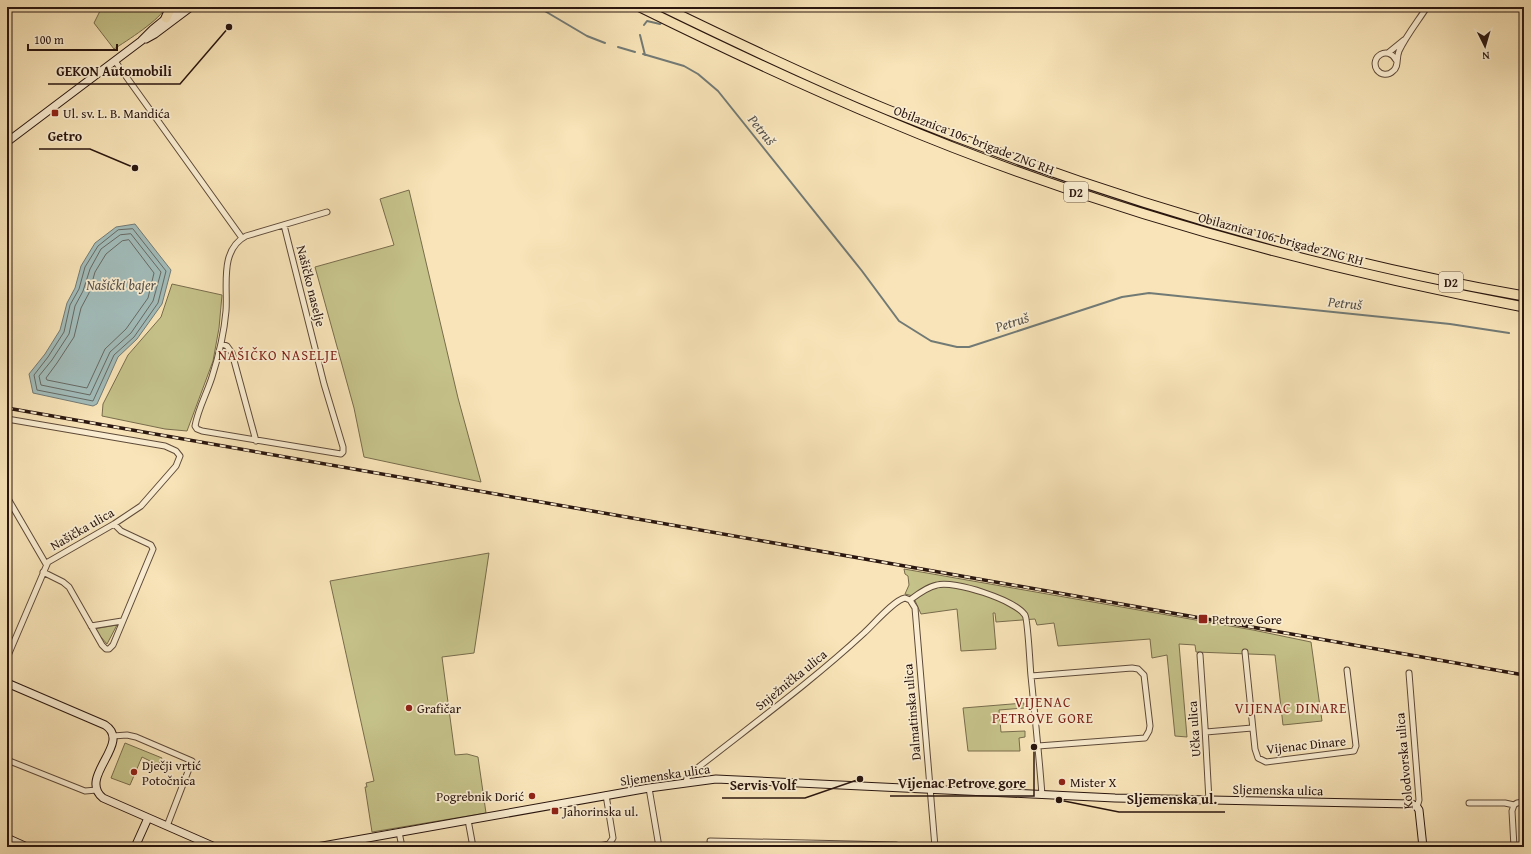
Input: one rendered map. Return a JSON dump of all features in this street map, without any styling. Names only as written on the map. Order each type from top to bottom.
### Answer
[{"type":"highway","points":[[166,18],[171,7]]},
{"type":"highway","name":"Obilaznica 106. brigade ZNG RH","points":[[640,7],[795,81],[889,122],[1019,172],[1098,199],[1166,221],[1276,253],[1404,284],[1524,307]]},
{"type":"highway","name":"Obilaznica 106. brigade ZNG RH","points":[[663,7],[797,71],[887,109],[1007,156],[1111,192],[1256,236],[1378,266],[1524,296]]},
{"type":"street","points":[[7,142],[141,41],[180,7]]},
{"type":"street","points":[[141,41],[155,34],[191,7]]},
{"type":"street","points":[[1409,35],[1388,53],[1381,54],[1376,59],[1375,65],[1378,71],[1385,74],[1392,73],[1396,67],[1396,60],[1400,50],[1427,7]]},
{"type":"street","points":[[1388,53],[1392,54],[1396,60]]},
{"type":"street","points":[[115,61],[242,238],[327,212]]},
{"type":"street","name":"Našičko naselje","points":[[242,238],[233,247],[229,256],[226,310],[222,344],[195,428],[202,431],[256,441],[336,455],[341,454],[343,452],[343,447],[324,384],[284,225]]},
{"type":"street","points":[[222,344],[228,346],[232,353],[256,441]]},
{"type":"street","name":"Našička ulica","points":[[7,419],[165,446],[176,451],[180,456],[176,466],[147,500],[130,514],[50,560],[46,564],[7,658]]},
{"type":"street","points":[[7,497],[46,564]]},
{"type":"street","points":[[43,572],[63,582],[69,587],[104,648],[107,650],[112,645],[153,549],[151,545],[121,531],[114,524]]},
{"type":"street","points":[[910,600],[929,588],[938,584],[946,584],[987,593],[1019,610],[1026,618],[1042,795]]},
{"type":"street","name":"Snježnička ulica","points":[[686,782],[691,773],[849,647],[884,615],[896,601],[905,598],[910,600]]},
{"type":"street","name":"Dalmatinska ulica","points":[[910,600],[915,608],[935,847]]},
{"type":"street","points":[[91,626],[122,621]]},
{"type":"street","name":"Vijenac Dinare","points":[[1245,652],[1256,754],[1262,761],[1266,762],[1354,751],[1356,746],[1347,670]]},
{"type":"street","name":"Učka ulica","points":[[1200,655],[1206,732],[1209,801]]},
{"type":"street","points":[[1031,676],[1132,668],[1141,671],[1146,678],[1150,731],[1145,738],[1038,746]]},
{"type":"street","name":"Kolodvorska ulica","points":[[1409,673],[1419,800],[1417,807],[1420,814],[1423,847]]},
{"type":"street","points":[[7,683],[105,725],[111,730],[113,743],[97,777],[97,790],[102,798],[215,847]]},
{"type":"street","name":"Vijenac Dinare","points":[[1206,732],[1252,728]]},
{"type":"street","points":[[113,736],[127,735],[136,737],[192,761],[167,826]]},
{"type":"street","points":[[7,760],[86,791],[97,790]]},
{"type":"street","name":"Sljemenska ulica","points":[[317,847],[606,795],[686,782],[716,779],[1042,795],[1209,801],[1412,804],[1417,807]]},
{"type":"street","points":[[649,788],[660,847]]},
{"type":"street","points":[[594,847],[609,844],[613,838],[606,795]]},
{"type":"street","points":[[1469,803],[1506,803],[1514,805],[1524,802]]},
{"type":"street","points":[[1514,805],[1512,811],[1514,847]]},
{"type":"street","points":[[135,847],[148,818]]},
{"type":"street","points":[[468,820],[473,847]]},
{"type":"street","points":[[398,832],[402,847]]},
{"type":"street","points":[[7,838],[27,847]]},
{"type":"street","points":[[710,841],[749,844],[896,845]]},
{"type":"shaded area","points":[[102,7],[165,7],[163,12],[151,23],[114,49],[94,23]]},
{"type":"shaded area","points":[[409,190],[458,398],[481,482],[364,457],[354,408],[315,267],[394,245],[380,199]]},
{"type":"shaded area","points":[[172,284],[222,295],[219,328],[213,361],[187,431],[165,429],[102,416],[103,404],[128,355],[161,317]]},
{"type":"shaded area","points":[[489,553],[474,653],[442,657],[455,755],[467,754],[478,757],[486,813],[372,832],[365,787],[367,787],[366,783],[374,781],[330,581]]},
{"type":"shaded area","points":[[904,569],[1253,630],[1311,642],[1322,721],[1283,725],[1275,655],[1196,652],[1195,645],[1179,644],[1187,737],[1175,736],[1167,655],[1152,658],[1150,639],[1058,646],[1054,623],[1037,625],[1035,619],[996,622],[995,613],[993,613],[996,649],[961,651],[957,609],[921,614],[913,596],[905,594],[909,585],[908,576],[905,574]]},
{"type":"shaded area","points":[[117,625],[107,644],[94,629]]},
{"type":"shaded area","points":[[1024,703],[1024,708],[999,710],[1001,732],[1025,731],[1025,737],[1019,738],[1020,751],[968,751],[963,708]]},
{"type":"shaded area","points":[[125,743],[162,758],[158,765],[142,757],[130,785],[111,778]]},
{"type":"water","name":"Našički bajer","points":[[135,224],[171,270],[162,304],[137,339],[118,357],[97,404],[93,406],[33,393],[29,374],[45,354],[60,330],[67,303],[75,288],[81,266],[95,243],[116,227]]},
{"type":"waterway","name":"Petruš","points":[[538,7],[587,36],[605,43]]},
{"type":"waterway","points":[[644,25],[647,21],[660,24],[662,22]]},
{"type":"waterway","points":[[640,35],[645,55]]},
{"type":"waterway","name":"Petruš","points":[[618,47],[635,52]]},
{"type":"waterway","name":"Petruš","points":[[643,54],[684,66],[698,74],[718,91],[862,271],[899,321],[931,341],[957,347],[969,347],[1122,297],[1149,293],[1450,324],[1509,333]]},
{"type":"railway","points":[[7,408],[1524,675]]},
{"type":"place","name":"GEKON Automobili","points":[[229,27]]},
{"type":"place","name":"Ul. sv. L. B. Mandića","points":[[55,113]]},
{"type":"place","name":"Getro","points":[[135,168]]},
{"type":"place","name":"Petrove Gore","points":[[1203,619]]},
{"type":"place","name":"Grafičar","points":[[409,708]]},
{"type":"place","name":"Vijenac Petrove gore","points":[[1034,747]]},
{"type":"place","name":"Dječji vrtić Potočnica","points":[[134,772]]},
{"type":"place","name":"Servis Volf","points":[[860,779]]},
{"type":"place","name":"Mister X","points":[[1062,782]]},
{"type":"place","name":"Pogrebnik Dorić","points":[[532,796]]},
{"type":"place","name":"Sljemenska ul.","points":[[1059,800]]},
{"type":"place","name":"Jahorinska ul.","points":[[555,811]]},
{"type":"district","name":"NAŠIČKO NASELJE","points":[[278,355]]},
{"type":"district","name":"VIJENAC DINARE","points":[[1291,708]]},
{"type":"district","name":"VIJENAC PETROVE GORE","points":[[1043,710]]}]
